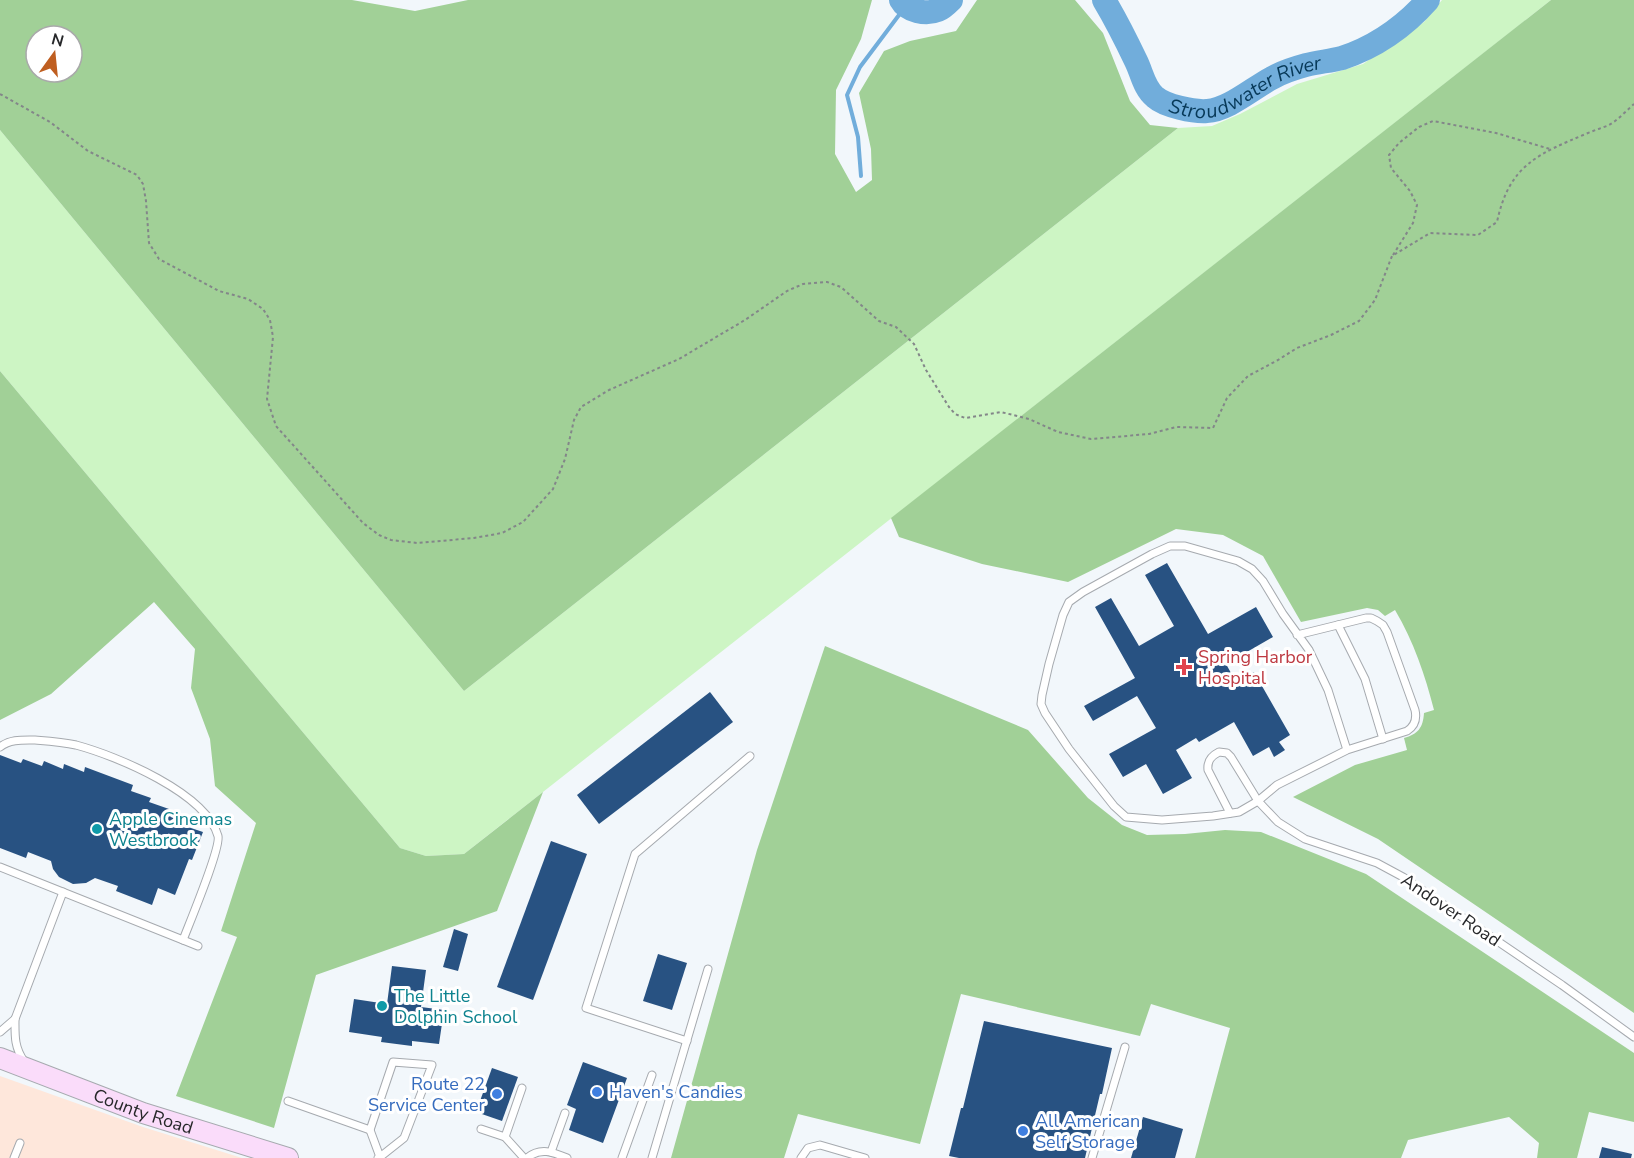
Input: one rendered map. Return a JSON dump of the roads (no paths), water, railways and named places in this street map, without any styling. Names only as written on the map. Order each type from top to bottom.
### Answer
[{"type":"main road","name":"County Road","points":[[0,1058],[143,1113],[288,1158]]},
{"type":"lane","points":[[1297,634],[1371,618],[1383,625],[1408,687],[1416,717],[1412,728],[1407,731],[1347,750],[1278,785],[1239,812],[1162,820],[1126,817],[1114,806],[1069,749],[1041,704],[1063,615],[1069,602],[1152,554],[1170,546],[1185,546],[1238,561],[1252,569],[1263,581],[1297,634],[1309,650],[1328,690],[1347,750]]},
{"type":"lane","points":[[1338,625],[1365,679],[1383,739]]},
{"type":"lane","points":[[0,747],[18,740],[75,745],[140,768],[169,785],[199,807],[213,822],[219,840],[211,868],[183,940]]},
{"type":"lane","name":"Andover Road","points":[[1230,813],[1208,770],[1210,759],[1219,752],[1227,753],[1231,757],[1258,801],[1278,822],[1305,839],[1377,863],[1403,877],[1634,1037]]},
{"type":"lane","points":[[687,1041],[586,1008],[635,854],[750,756]]},
{"type":"lane","points":[[0,867],[198,946]]},
{"type":"lane","points":[[31,1070],[18,1052],[15,1039],[15,1019],[63,892]]},
{"type":"lane","points":[[652,1158],[708,969]]},
{"type":"lane","points":[[0,1032],[15,1019]]},
{"type":"lane","points":[[1092,1158],[1125,1047]]},
{"type":"lane","points":[[393,1062],[432,1065],[404,1138],[379,1158],[370,1130],[393,1062]]},
{"type":"lane","points":[[622,1158],[652,1074]]},
{"type":"lane","points":[[505,1137],[522,1088]]},
{"type":"lane","points":[[288,1101],[370,1130]]},
{"type":"lane","points":[[550,1152],[565,1113]]},
{"type":"lane","points":[[482,1129],[505,1137],[526,1158],[541,1151],[567,1158]]},
{"type":"lane","points":[[14,1158],[21,1143]]},
{"type":"lane","points":[[801,1158],[808,1148],[820,1145],[865,1158]]},
{"type":"waterway","name":"Stroudwater River","points":[[901,0],[912,9],[928,12],[940,9],[951,0]]},
{"type":"waterway","name":"Stroudwater River","points":[[1104,0],[1151,93],[1172,106],[1201,111],[1223,107],[1284,72],[1342,58],[1366,48],[1399,27],[1428,0]]},
{"type":"waterway","points":[[861,176],[858,137],[847,95],[860,67],[905,7]]},
{"type":"place","name":"Spring Harbor Hospital","points":[[1184,667]]},
{"type":"place","name":"Apple Cinemas Westbrook","points":[[97,829]]},
{"type":"place","name":"The Little Dolphin School","points":[[382,1006]]},
{"type":"place","name":"Haven's Candies","points":[[597,1092]]},
{"type":"place","name":"Route 22 Service Center","points":[[497,1094]]},
{"type":"place","name":"All American Self Storage","points":[[1023,1131]]}]
